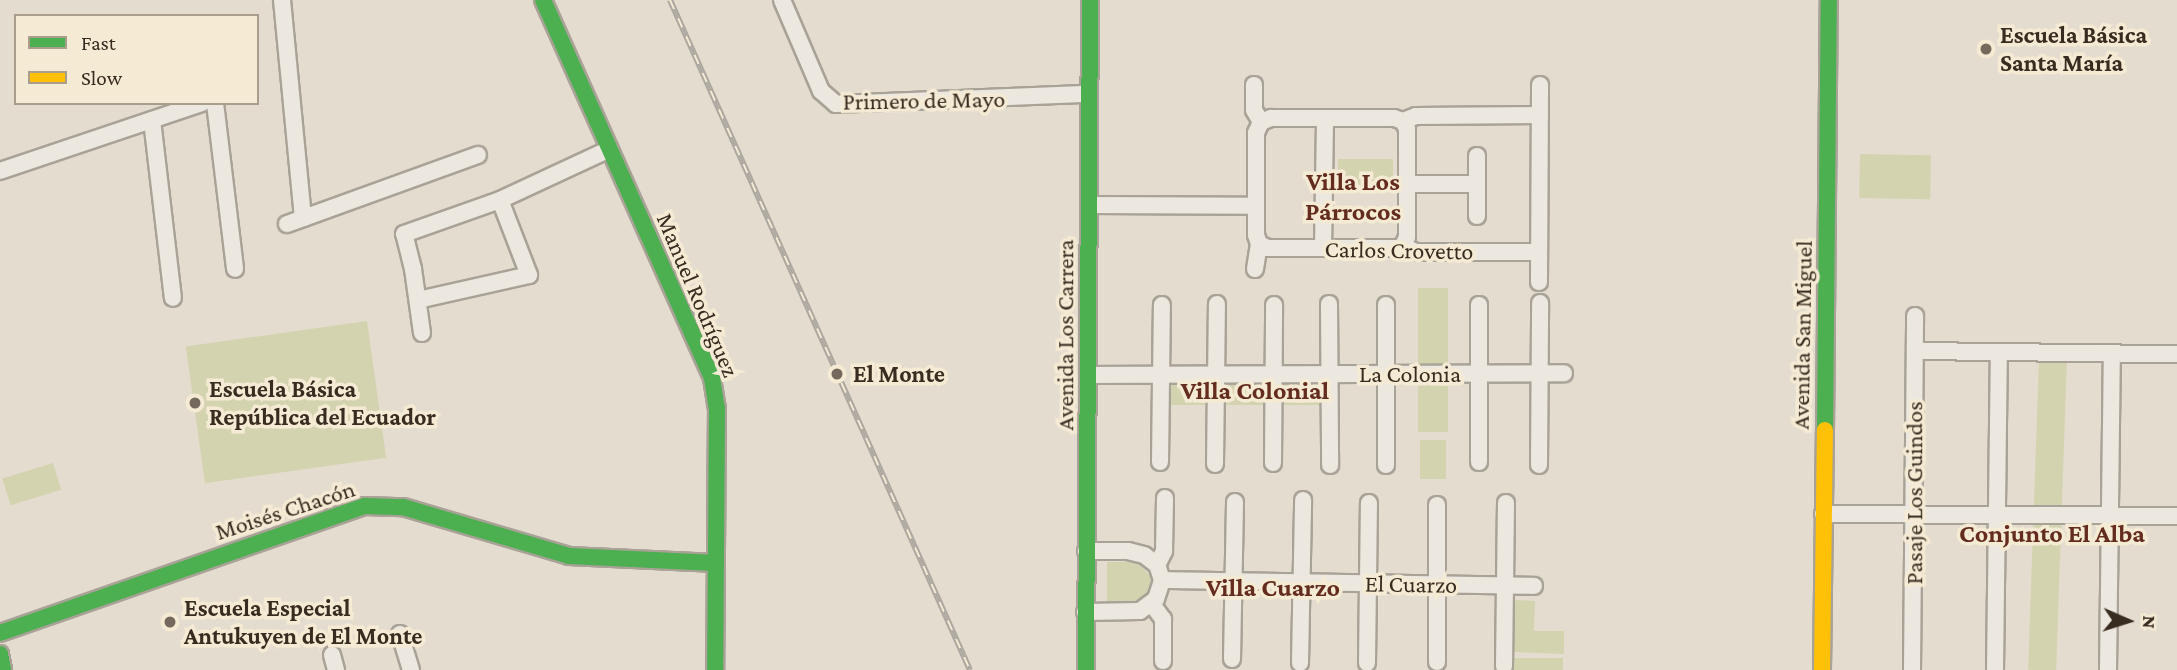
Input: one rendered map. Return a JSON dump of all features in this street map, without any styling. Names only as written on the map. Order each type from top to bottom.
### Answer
[{"type":"street","points":[[282,0],[303,218]]},
{"type":"street","name":"Manuel Rodríguez","points":[[543,0],[712,378],[718,408],[715,670]]},
{"type":"street","name":"Primero de Mayo","points":[[782,0],[821,90],[836,104],[1089,94]]},
{"type":"street","name":"Avenida Los Carrera","points":[[1086,670],[1090,0]]},
{"type":"street","name":"Avenida San Miguel","points":[[1822,670],[1829,0]]},
{"type":"street","points":[[1254,85],[1254,110],[1261,122]]},
{"type":"street","points":[[1539,282],[1540,85]]},
{"type":"street","points":[[0,171],[196,105]]},
{"type":"street","points":[[216,105],[235,269]]},
{"type":"street","points":[[1255,269],[1259,244],[1256,235],[1256,133],[1261,122],[1271,118],[1395,118],[1403,121],[1416,116],[1540,115]]},
{"type":"street","points":[[1323,248],[1325,118]]},
{"type":"street","points":[[152,120],[173,298]]},
{"type":"street","points":[[1403,121],[1407,129],[1407,237],[1403,246]]},
{"type":"street","points":[[422,333],[404,234],[500,200],[610,149]]},
{"type":"street","points":[[287,224],[478,155]]},
{"type":"street","points":[[1477,156],[1477,216]]},
{"type":"street","points":[[1406,184],[1477,184]]},
{"type":"street","points":[[418,300],[529,275],[500,200]]},
{"type":"street","points":[[1089,205],[1256,206]]},
{"type":"street","name":"Carlos Crovetto","points":[[1259,244],[1265,248],[1403,246],[1416,252],[1539,252]]},
{"type":"street","points":[[1329,303],[1330,466]]},
{"type":"street","points":[[1539,465],[1540,303]]},
{"type":"street","points":[[1215,464],[1217,304]]},
{"type":"street","points":[[1160,462],[1161,305]]},
{"type":"street","points":[[1273,463],[1274,305]]},
{"type":"street","points":[[1386,305],[1386,466]]},
{"type":"street","points":[[1479,305],[1479,462]]},
{"type":"street","name":"Pasaje Los Guindos","points":[[1912,670],[1915,316]]},
{"type":"street","points":[[1915,351],[2177,354]]},
{"type":"street","points":[[1995,670],[1999,352]]},
{"type":"street","points":[[2108,670],[2112,354]]},
{"type":"street","name":"La Colonia","points":[[1088,375],[1564,373]]},
{"type":"street","points":[[1086,612],[1133,613],[1152,604],[1159,593],[1159,572],[1164,551],[1165,498]]},
{"type":"street","points":[[1300,663],[1303,500]]},
{"type":"street","points":[[1232,659],[1235,502]]},
{"type":"street","points":[[1367,663],[1369,503]]},
{"type":"street","points":[[1504,666],[1506,503]]},
{"type":"street","name":"Moisés Chacón","points":[[0,633],[365,506],[391,505],[416,510],[569,556],[716,563]]},
{"type":"street","points":[[1437,505],[1437,662]]},
{"type":"street","points":[[1823,514],[2177,516]]},
{"type":"street","name":"El Cuarzo","points":[[1086,551],[1136,552],[1159,572],[1233,581],[1534,586]]},
{"type":"street","points":[[1152,604],[1163,619],[1163,661]]},
{"type":"street","points":[[400,634],[411,670]]},
{"type":"street","points":[[0,654],[3,670]]},
{"type":"green space","points":[[1860,154],[1931,155],[1930,199],[1859,198]]},
{"type":"green space","points":[[1338,159],[1393,159],[1393,189],[1338,189]]},
{"type":"green space","points":[[1418,288],[1448,288],[1448,432],[1418,432]]},
{"type":"green space","points":[[367,321],[386,458],[205,483],[186,346]]},
{"type":"green space","points":[[2039,358],[2067,359],[2056,670],[2028,670]]},
{"type":"green space","points":[[1173,384],[1324,384],[1324,405],[1168,405],[1168,388]]},
{"type":"green space","points":[[1420,440],[1446,440],[1446,479],[1420,479]]},
{"type":"green space","points":[[53,463],[61,490],[11,505],[2,478]]},
{"type":"green space","points":[[1107,562],[1137,562],[1152,578],[1151,589],[1137,601],[1107,601]]},
{"type":"green space","points":[[1513,600],[1535,601],[1534,631],[1564,631],[1564,654],[1512,652]]},
{"type":"green space","points":[[1513,658],[1563,658],[1563,670],[1513,670]]},
{"type":"railway","points":[[670,0],[970,670]]},
{"type":"traffic: fast","points":[[543,0],[712,378],[717,408],[715,670]]},
{"type":"traffic: fast","points":[[1086,670],[1090,0]]},
{"type":"traffic: fast","points":[[1825,430],[1829,0]]},
{"type":"traffic: fast","points":[[0,633],[365,506],[403,507],[569,556],[716,563]]},
{"type":"traffic: fast","points":[[0,654],[3,670]]},
{"type":"traffic: slow","points":[[1822,670],[1825,430]]},
{"type":"place","name":"Escuela Básica Santa María","points":[[1986,49]]},
{"type":"place","name":"El Monte","points":[[837,374]]},
{"type":"place","name":"Escuela Básica República del Ecuador","points":[[195,403]]},
{"type":"place","name":"Escuela Especial Antukuyen de El Monte","points":[[170,622]]},
{"type":"district","name":"Villa Los Párrocos","points":[[1353,197]]},
{"type":"district","name":"Villa Colonial","points":[[1255,391]]},
{"type":"district","name":"Conjunto El Alba","points":[[2052,534]]},
{"type":"district","name":"Villa Cuarzo","points":[[1273,588]]}]
